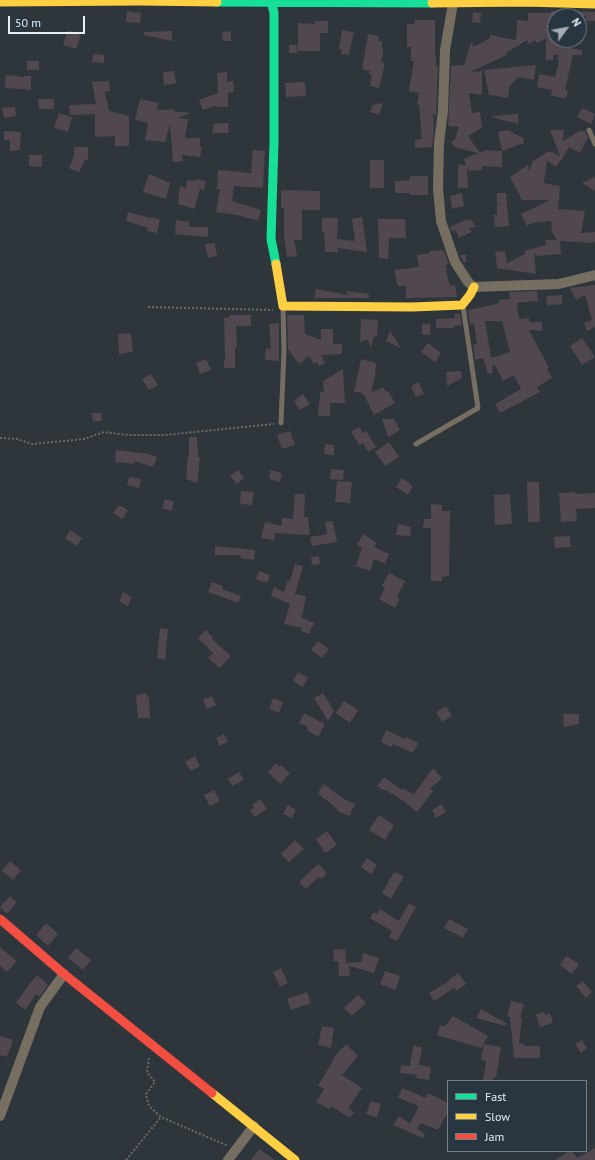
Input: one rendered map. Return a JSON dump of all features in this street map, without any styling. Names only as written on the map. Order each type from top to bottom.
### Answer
[{"type":"street","points":[[0,2],[525,2],[595,4]]},
{"type":"street","points":[[271,2],[274,13],[274,136],[271,239],[283,306],[412,307],[462,305],[470,296],[474,287]]},
{"type":"street","points":[[453,2],[445,50],[443,111],[439,143],[438,188],[441,221],[455,262],[468,282],[474,287],[559,284],[595,275]]},
{"type":"street","points":[[0,919],[64,974],[295,1160]]},
{"type":"street","points":[[0,1116],[40,1007],[64,974]]},
{"type":"street","points":[[231,1156],[254,1126]]},
{"type":"lane","points":[[589,130],[595,144]]},
{"type":"lane","points":[[416,444],[478,408],[462,305]]},
{"type":"lane","points":[[281,423],[284,351],[283,306]]},
{"type":"path","points":[[148,307],[272,310],[283,306]]},
{"type":"path","points":[[0,438],[17,439],[32,444],[84,439],[104,432],[127,435],[164,435],[281,423]]},
{"type":"path","points":[[154,1045],[148,1062],[147,1072],[155,1082],[146,1094],[149,1106],[161,1117],[229,1146],[231,1156]]},
{"type":"path","points":[[126,1160],[161,1117]]},
{"type":"building","points":[[127,11],[141,13],[140,23],[126,22]]},
{"type":"building","points":[[473,12],[481,13],[480,23],[472,22]]},
{"type":"building","points":[[587,12],[595,12],[595,21],[587,21]]},
{"type":"building","points":[[528,13],[547,13],[547,48],[570,48],[582,50],[582,55],[573,55],[565,90],[568,91],[566,99],[551,95],[552,90],[537,87],[539,74],[555,77],[559,61],[557,60],[559,55],[553,55],[553,60],[546,60],[546,38],[537,43],[535,40],[529,44],[527,40],[506,53],[507,55],[470,72],[482,71],[482,95],[469,93],[472,113],[480,112],[482,128],[468,136],[480,153],[486,150],[502,151],[502,167],[482,166],[482,170],[469,171],[467,167],[468,188],[458,188],[458,164],[466,165],[464,159],[478,153],[454,147],[451,142],[455,139],[459,127],[448,126],[451,66],[464,65],[471,42],[474,47],[490,38],[490,35],[516,40],[517,20],[528,21]]},
{"type":"building","points":[[415,20],[435,20],[435,56],[436,66],[438,66],[436,117],[433,113],[434,133],[432,147],[415,148],[415,140],[422,139],[419,105],[417,104],[419,93],[409,91],[414,61],[411,61],[411,47],[407,47],[407,24],[414,24]]},
{"type":"building","points":[[315,21],[328,21],[328,33],[320,33],[320,51],[298,51],[298,23],[315,24]]},
{"type":"building","points":[[68,30],[81,35],[76,49],[63,45]]},
{"type":"building","points":[[342,30],[354,32],[349,55],[341,54],[342,49],[339,49]]},
{"type":"building","points":[[172,31],[172,41],[144,35],[144,32]]},
{"type":"building","points":[[231,31],[231,41],[223,41],[222,32]]},
{"type":"building","points":[[368,34],[379,36],[378,41],[382,41],[383,54],[381,62],[385,63],[379,88],[370,86],[372,75],[369,74],[370,71],[362,69]]},
{"type":"building","points":[[289,45],[297,45],[297,53],[289,53]]},
{"type":"building","points":[[93,54],[104,55],[104,63],[92,62]]},
{"type":"building","points":[[27,61],[39,61],[39,70],[27,70]]},
{"type":"building","points":[[536,65],[534,80],[518,77],[510,86],[508,98],[489,95],[484,70]]},
{"type":"building","points":[[174,71],[176,83],[164,85],[163,72]]},
{"type":"building","points":[[227,72],[227,82],[233,81],[234,92],[228,93],[228,107],[216,107],[217,105],[203,110],[199,100],[218,93],[217,73]]},
{"type":"building","points":[[6,75],[24,77],[31,76],[31,90],[5,88]]},
{"type":"building","points":[[109,81],[110,91],[105,92],[109,111],[129,116],[129,146],[115,146],[115,136],[95,137],[95,114],[70,115],[69,105],[96,104],[92,82]]},
{"type":"building","points":[[305,82],[306,96],[286,97],[285,83]]},
{"type":"building","points":[[38,99],[54,99],[54,109],[39,109]]},
{"type":"building","points":[[140,99],[159,103],[157,110],[174,109],[173,111],[191,113],[178,118],[188,119],[185,138],[200,138],[200,147],[202,147],[200,157],[182,155],[183,161],[173,162],[170,124],[165,142],[145,140],[148,123],[135,120]]},
{"type":"building","points":[[383,103],[379,115],[370,112],[373,105]]},
{"type":"building","points":[[15,107],[16,116],[4,118],[2,108]]},
{"type":"building","points":[[582,108],[595,114],[591,124],[577,117]]},
{"type":"building","points":[[59,113],[72,117],[68,132],[54,128]]},
{"type":"building","points":[[518,114],[518,124],[492,117],[492,116]]},
{"type":"building","points":[[228,123],[229,133],[212,133],[214,124]]},
{"type":"building","points":[[508,130],[523,138],[524,144],[516,145],[502,151],[498,132]]},
{"type":"building","points":[[550,130],[564,130],[563,141],[580,131],[585,131],[588,138],[580,153],[569,147],[563,157],[562,162],[561,159],[556,167],[547,161],[544,183],[560,186],[558,209],[585,211],[581,233],[595,232],[595,242],[560,241],[561,254],[536,256],[534,252],[536,274],[496,268],[495,252],[505,251],[507,263],[525,254],[524,251],[546,245],[545,240],[557,240],[552,232],[551,221],[532,223],[527,226],[521,214],[550,200],[522,200],[510,177],[528,165],[529,171],[533,161],[549,151],[560,156]]},
{"type":"building","points":[[4,131],[21,132],[20,150],[10,151],[10,140],[4,140]]},
{"type":"building","points":[[74,147],[88,147],[88,160],[85,160],[79,172],[69,168],[74,156]]},
{"type":"building","points":[[253,150],[265,151],[263,188],[234,186],[232,201],[261,210],[258,220],[216,212],[220,189],[217,189],[218,170],[251,173]]},
{"type":"building","points":[[29,155],[42,155],[42,167],[29,166]]},
{"type":"building","points":[[370,160],[384,160],[384,188],[370,188]]},
{"type":"building","points":[[149,174],[170,183],[166,199],[143,192]]},
{"type":"building","points":[[410,176],[428,176],[428,195],[395,193],[395,181],[410,180]]},
{"type":"building","points":[[595,177],[595,191],[582,183]]},
{"type":"building","points":[[196,179],[206,181],[204,190],[200,189],[194,209],[178,204],[180,186],[186,188],[187,180],[196,181]]},
{"type":"building","points":[[281,190],[320,191],[320,210],[302,210],[302,240],[294,240],[297,256],[287,257],[284,236],[284,208],[281,208]]},
{"type":"building","points":[[462,193],[464,206],[452,209],[450,196]]},
{"type":"building","points":[[497,193],[506,193],[509,226],[495,227],[494,215],[497,215],[497,205],[502,203],[497,204]]},
{"type":"building","points":[[128,212],[160,219],[157,233],[147,231],[148,228],[126,221]]},
{"type":"building","points":[[362,217],[367,252],[338,248],[338,252],[325,252],[324,232],[322,232],[322,218],[338,218],[337,239],[355,241],[352,219]]},
{"type":"building","points":[[378,219],[405,219],[406,238],[389,238],[388,259],[379,258]]},
{"type":"building","points":[[467,219],[467,221],[471,219],[476,227],[469,228],[472,232],[459,238],[456,230],[451,231],[450,227]]},
{"type":"building","points":[[176,220],[189,222],[189,227],[208,227],[208,237],[175,234]]},
{"type":"building","points":[[215,243],[217,256],[208,258],[205,244]]},
{"type":"building","points":[[430,251],[444,251],[449,264],[446,265],[446,271],[450,286],[455,285],[457,297],[406,298],[406,286],[398,286],[394,270],[419,267],[417,255],[430,253]]},
{"type":"building","points":[[460,255],[466,255],[466,263],[464,263]]},
{"type":"building","points":[[595,285],[595,327],[587,331],[584,323],[592,320],[585,295],[576,300],[570,288]]},
{"type":"building","points":[[316,289],[347,295],[347,291],[369,294],[369,298],[314,298]]},
{"type":"building","points":[[537,291],[538,301],[517,303],[519,319],[529,318],[529,322],[542,322],[542,331],[529,330],[549,368],[547,369],[552,378],[537,387],[540,392],[500,413],[495,404],[521,389],[514,375],[503,381],[495,365],[492,366],[493,373],[488,374],[483,358],[475,360],[473,344],[477,344],[474,324],[470,324],[468,311],[500,303],[499,300],[510,299],[509,292]],"holes":[[[485,321],[502,321],[510,352],[491,358]]]},
{"type":"building","points":[[562,295],[562,304],[547,305],[546,296]]},
{"type":"building","points":[[454,314],[460,314],[462,325],[454,326],[454,328],[436,328],[436,319],[455,318]]},
{"type":"building","points":[[230,315],[251,315],[251,326],[236,326],[237,347],[235,347],[235,368],[224,368],[224,318],[230,317]]},
{"type":"building","points":[[287,315],[304,315],[305,334],[321,340],[321,329],[333,329],[333,344],[342,344],[342,354],[321,355],[325,363],[319,366],[316,362],[314,364],[309,356],[299,364],[288,349]]},
{"type":"building","points":[[361,319],[378,320],[377,337],[374,336],[371,347],[367,339],[360,343]]},
{"type":"building","points":[[279,323],[279,361],[265,360],[266,348],[271,349],[269,324]]},
{"type":"building","points":[[422,324],[430,324],[430,335],[422,335]]},
{"type":"building","points":[[390,331],[401,348],[386,341]]},
{"type":"building","points":[[131,333],[133,352],[119,354],[118,334]]},
{"type":"building","points":[[582,338],[595,357],[582,365],[570,346]]},
{"type":"building","points":[[428,343],[441,353],[435,362],[421,352]]},
{"type":"building","points":[[206,359],[211,370],[200,374],[196,363]]},
{"type":"building","points":[[361,359],[376,363],[371,393],[383,387],[386,392],[388,391],[395,403],[374,415],[363,393],[354,392]]},
{"type":"building","points":[[343,369],[345,403],[330,402],[330,416],[318,416],[320,392],[324,392],[323,381]]},
{"type":"building","points":[[461,371],[462,378],[447,386],[446,372]]},
{"type":"building","points":[[151,374],[158,385],[149,390],[142,379]]},
{"type":"building","points":[[419,382],[424,394],[416,397],[411,386]]},
{"type":"building","points":[[303,394],[310,404],[300,410],[294,401]]},
{"type":"building","points":[[92,413],[101,413],[102,421],[93,421]]},
{"type":"building","points":[[382,419],[394,419],[400,430],[388,437]]},
{"type":"building","points":[[359,427],[363,433],[366,431],[376,447],[368,452],[363,443],[359,445],[351,432]]},
{"type":"building","points":[[290,431],[295,445],[282,449],[277,435]]},
{"type":"building","points":[[189,437],[197,437],[198,457],[200,457],[197,483],[186,479],[189,456]]},
{"type":"building","points":[[389,442],[399,457],[385,466],[375,452]]},
{"type":"building","points":[[325,444],[334,445],[334,455],[324,454]]},
{"type":"building","points":[[116,450],[149,454],[157,457],[153,467],[135,461],[134,464],[115,462]]},
{"type":"building","points":[[331,469],[344,470],[343,480],[330,479]]},
{"type":"building","points":[[238,470],[244,478],[237,484],[230,476]]},
{"type":"building","points":[[271,470],[282,473],[280,482],[269,479]]},
{"type":"building","points":[[129,477],[141,479],[139,488],[127,485]]},
{"type":"building","points":[[402,478],[413,486],[408,495],[396,487]]},
{"type":"building","points":[[337,481],[352,482],[350,503],[335,502]]},
{"type":"building","points":[[527,482],[539,482],[540,522],[528,522]]},
{"type":"building","points":[[241,491],[254,492],[252,505],[240,504]]},
{"type":"building","points":[[575,492],[575,494],[595,493],[595,508],[576,509],[577,521],[561,522],[559,493]]},
{"type":"building","points":[[295,494],[305,494],[304,517],[308,517],[310,535],[275,533],[274,540],[261,538],[265,522],[282,526],[282,518],[293,519]]},
{"type":"building","points":[[510,494],[512,524],[495,525],[494,495]]},
{"type":"building","points":[[165,499],[174,502],[171,511],[162,508]]},
{"type":"building","points":[[431,504],[442,505],[442,511],[450,511],[449,576],[442,577],[442,581],[431,581],[431,528],[423,528],[424,519],[431,519]]},
{"type":"building","points":[[119,505],[128,510],[122,519],[113,513]]},
{"type":"building","points":[[333,521],[337,542],[312,546],[310,537],[327,534],[325,522]]},
{"type":"building","points":[[398,524],[411,527],[410,536],[396,535]]},
{"type":"building","points":[[70,530],[82,538],[77,546],[65,538]]},
{"type":"building","points":[[363,534],[377,543],[374,547],[389,554],[385,564],[374,559],[370,571],[356,566],[362,548],[357,545]]},
{"type":"building","points":[[570,536],[571,547],[555,548],[554,537]]},
{"type":"building","points":[[215,546],[255,550],[254,560],[240,558],[241,555],[215,555]]},
{"type":"building","points":[[319,556],[320,564],[312,565],[311,557]]},
{"type":"building","points":[[295,564],[303,566],[295,594],[306,596],[302,618],[314,623],[309,634],[301,631],[302,628],[284,624],[290,604],[271,596],[274,587],[284,592],[288,580],[290,581]]},
{"type":"building","points":[[259,571],[270,575],[267,583],[256,579]]},
{"type":"building","points":[[389,573],[405,581],[397,597],[400,599],[395,608],[379,599],[385,588],[382,586]]},
{"type":"building","points":[[212,582],[223,586],[222,589],[241,596],[238,603],[208,592]]},
{"type":"building","points":[[123,592],[132,597],[128,606],[119,601]]},
{"type":"building","points":[[160,628],[168,629],[165,660],[157,658]]},
{"type":"building","points":[[206,630],[213,638],[212,639],[231,656],[220,668],[208,658],[213,653],[198,638]]},
{"type":"building","points":[[318,641],[329,649],[322,658],[311,650]]},
{"type":"building","points":[[298,672],[308,678],[303,687],[293,681]]},
{"type":"building","points":[[147,693],[149,697],[150,718],[138,718],[136,695]]},
{"type":"building","points":[[323,693],[334,711],[328,721],[314,698]]},
{"type":"building","points":[[212,696],[216,705],[207,709],[203,700]]},
{"type":"building","points":[[273,698],[283,702],[279,713],[269,709]]},
{"type":"building","points":[[344,701],[358,710],[350,723],[336,713]]},
{"type":"building","points":[[446,706],[452,716],[442,722],[436,712]]},
{"type":"building","points":[[304,713],[325,724],[318,737],[307,730],[308,727],[299,723]]},
{"type":"building","points":[[563,714],[579,714],[579,724],[564,727]]},
{"type":"building","points":[[386,730],[418,743],[413,753],[393,744],[391,747],[381,742]]},
{"type":"building","points":[[224,734],[228,741],[220,746],[216,738]]},
{"type":"building","points":[[195,756],[200,766],[191,771],[185,762]]},
{"type":"building","points":[[276,763],[279,767],[281,765],[290,773],[280,784],[268,772]]},
{"type":"building","points":[[433,768],[442,778],[430,789],[433,791],[417,812],[405,802],[377,786],[384,777],[402,790],[403,788],[414,794]]},
{"type":"building","points":[[239,772],[244,780],[232,786],[228,779]]},
{"type":"building","points":[[324,784],[342,798],[355,804],[349,816],[338,811],[319,794],[319,791]]},
{"type":"building","points":[[214,790],[220,801],[210,806],[204,795]]},
{"type":"building","points":[[260,799],[267,809],[255,817],[250,810],[254,808],[252,805]]},
{"type":"building","points":[[441,804],[446,812],[436,818],[432,810]]},
{"type":"building","points":[[288,805],[296,810],[292,818],[283,814]]},
{"type":"building","points":[[379,815],[394,825],[385,840],[369,830]]},
{"type":"building","points":[[327,831],[337,845],[325,853],[316,839]]},
{"type":"building","points":[[295,840],[304,849],[289,862],[281,854]]},
{"type":"building","points":[[367,858],[377,865],[371,874],[361,867]]},
{"type":"building","points":[[10,861],[21,870],[13,880],[2,871]]},
{"type":"building","points":[[318,864],[327,873],[321,879],[318,877],[306,889],[299,882]]},
{"type":"building","points":[[394,872],[404,876],[391,899],[382,893]]},
{"type":"building","points":[[10,896],[17,902],[7,914],[0,907]]},
{"type":"building","points":[[409,903],[416,907],[397,941],[389,937],[392,931],[370,918],[374,912],[377,914],[380,909],[399,921]]},
{"type":"building","points":[[449,919],[468,929],[463,938],[444,928]]},
{"type":"building","points":[[46,923],[58,934],[48,946],[36,935]]},
{"type":"building","points":[[0,947],[17,961],[7,972],[0,966]]},
{"type":"building","points":[[76,948],[91,960],[83,970],[68,958]]},
{"type":"building","points":[[345,949],[346,963],[361,962],[363,953],[379,958],[374,973],[349,966],[350,976],[339,976],[338,961],[334,961],[333,950]]},
{"type":"building","points":[[566,956],[579,964],[572,974],[560,965]]},
{"type":"building","points":[[281,968],[288,983],[280,987],[273,972]]},
{"type":"building","points":[[385,971],[400,976],[395,990],[380,984]]},
{"type":"building","points":[[458,973],[466,984],[457,991],[454,988],[434,1001],[429,993],[449,981]]},
{"type":"building","points":[[37,975],[48,985],[39,997],[36,994],[25,1010],[16,1003]]},
{"type":"building","points":[[583,981],[592,992],[586,998],[576,986]]},
{"type":"building","points":[[307,992],[311,1003],[291,1010],[287,999]]},
{"type":"building","points":[[358,995],[366,1003],[352,1016],[344,1008]]},
{"type":"building","points":[[511,1001],[524,1004],[520,1019],[522,1018],[519,1043],[525,1044],[524,1046],[540,1046],[540,1058],[514,1058],[510,1017],[507,1017]]},
{"type":"building","points":[[481,1009],[506,1023],[505,1026],[476,1018]]},
{"type":"building","points":[[544,1012],[545,1015],[550,1013],[553,1023],[540,1027],[536,1014]]},
{"type":"building","points":[[453,1016],[488,1036],[481,1048],[437,1035],[440,1025],[445,1026]]},
{"type":"building","points":[[322,1026],[334,1028],[331,1048],[318,1045]]},
{"type":"building","points":[[0,1036],[13,1040],[7,1057],[0,1055]]},
{"type":"building","points":[[582,1040],[587,1048],[581,1053],[575,1044]]},
{"type":"building","points":[[346,1044],[358,1056],[342,1075],[362,1088],[348,1108],[354,1112],[350,1118],[331,1106],[329,1109],[316,1102],[324,1089],[318,1086],[334,1059],[333,1058]]},
{"type":"building","points":[[484,1044],[501,1047],[496,1078],[494,1077],[493,1080],[483,1080],[486,1062],[481,1059]]},
{"type":"building","points":[[413,1046],[422,1047],[419,1065],[431,1067],[429,1080],[416,1078],[417,1075],[400,1073],[401,1065],[410,1066]]},
{"type":"building","points":[[402,1088],[426,1098],[428,1093],[447,1102],[447,1114],[438,1130],[421,1123],[417,1129],[425,1134],[423,1138],[393,1125],[399,1116],[410,1124],[419,1106],[398,1098]]},
{"type":"building","points":[[371,1101],[381,1104],[377,1118],[366,1114]]},
{"type":"building","points":[[595,1148],[595,1160],[555,1160],[568,1152],[573,1152],[577,1158]]},
{"type":"building","points":[[259,1149],[275,1160],[251,1160]]},
{"type":"traffic: fast","points":[[271,0],[274,13],[274,143],[271,239],[276,264]]},
{"type":"traffic: fast","points":[[217,2],[432,3]]},
{"type":"traffic: slow","points":[[0,2],[217,2]]},
{"type":"traffic: slow","points":[[432,3],[525,2],[595,4]]},
{"type":"traffic: slow","points":[[276,264],[283,306],[412,307],[462,305],[474,287]]},
{"type":"traffic: slow","points":[[212,1093],[295,1160]]},
{"type":"traffic: jam","points":[[0,919],[64,974],[212,1093]]}]
